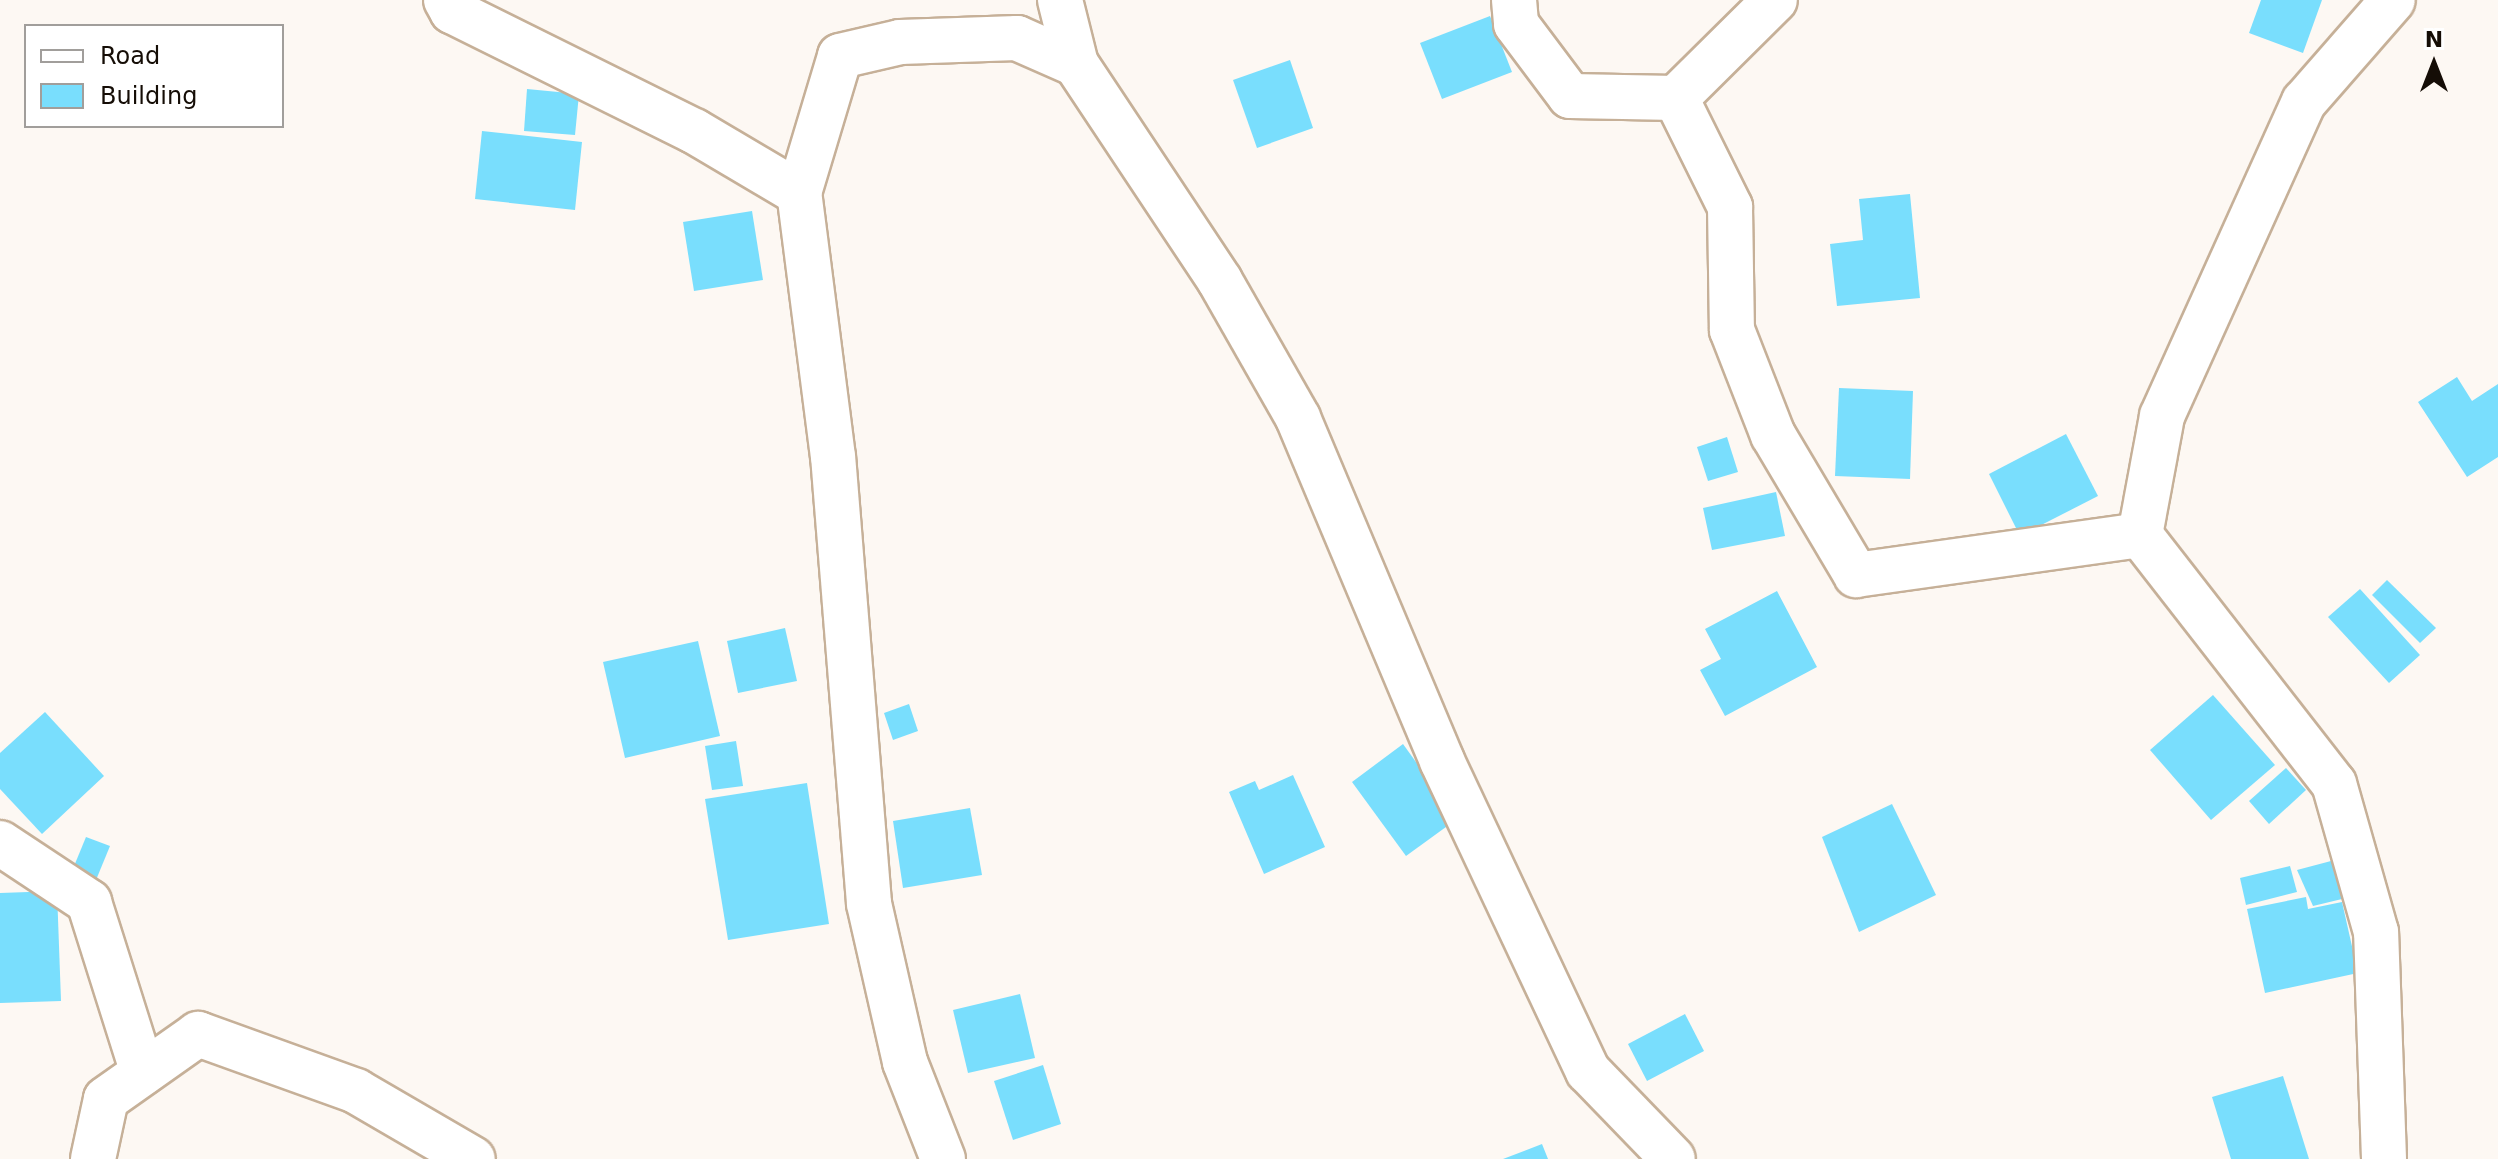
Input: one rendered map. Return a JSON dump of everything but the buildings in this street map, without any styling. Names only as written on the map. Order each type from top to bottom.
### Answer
[{"type":"street","points":[[446,0],[452,11],[694,131],[799,193]]},
{"type":"street","points":[[1060,0],[1076,64],[1220,281],[1298,418],[1442,761],[1588,1071],[1673,1159]]},
{"type":"street","points":[[1514,0],[1516,24],[1570,96],[1676,98],[1775,0]]},
{"type":"street","points":[[2384,1159],[2376,932],[2334,784],[2140,535],[2162,416],[2304,102],[2393,0]]},
{"type":"street","points":[[943,1159],[905,1062],[869,903],[833,457],[799,193],[840,56],[900,42],[1017,38],[1076,64]]},
{"type":"street","points":[[1676,98],[1730,207],[1732,330],[1773,435],[1856,575],[2140,535]]},
{"type":"street","points":[[0,843],[89,902],[143,1073]]},
{"type":"street","points":[[93,1159],[106,1099],[198,1034],[356,1091],[473,1159]]}]
